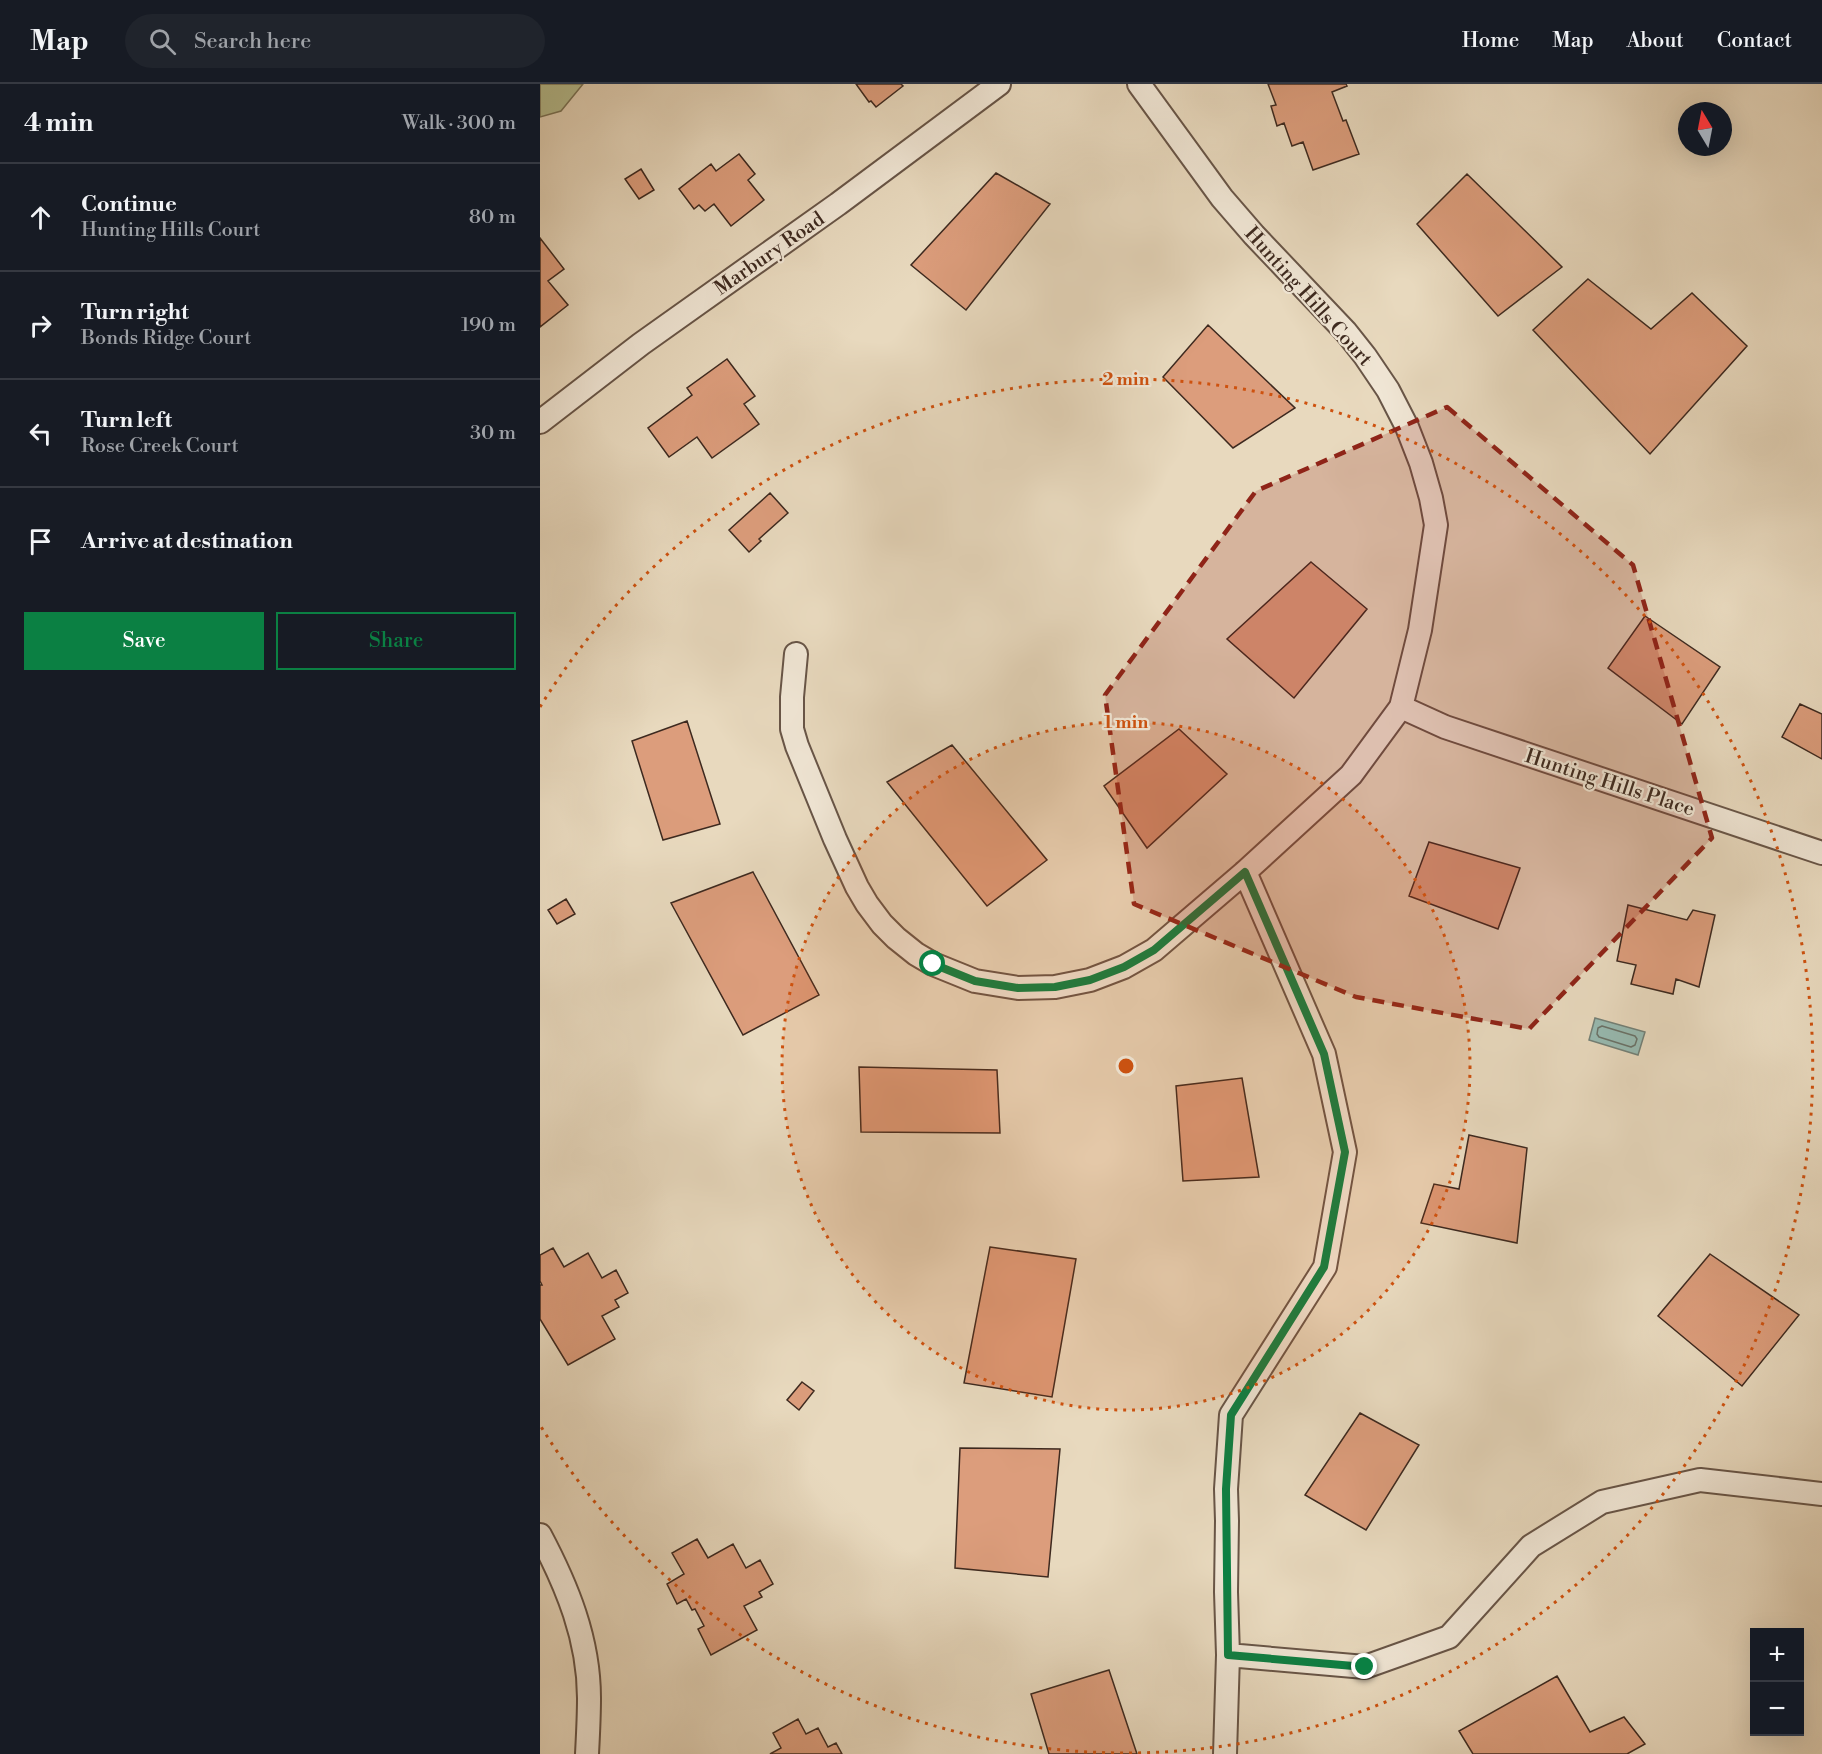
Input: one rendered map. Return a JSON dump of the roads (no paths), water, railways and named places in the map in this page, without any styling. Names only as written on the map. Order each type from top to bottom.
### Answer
[{"type":"street","name":"Marbury Road","points":[[540,422],[641,344],[838,204],[999,84]]},
{"type":"street","name":"Hunting Hills Court","points":[[796,654],[792,729],[797,746],[857,886],[882,924],[916,954],[933,964],[975,981],[1018,988],[1055,987],[1090,980],[1124,967],[1154,950],[1245,872],[1351,775],[1401,707],[1420,630],[1436,525],[1421,464],[1407,427],[1388,390],[1365,356],[1222,198],[1139,84]]},
{"type":"street","name":"Hunting Hills Place","points":[[1401,707],[1445,727],[1822,853]]},
{"type":"street","points":[[1225,1754],[1228,1655],[1226,1489],[1231,1415],[1324,1267],[1345,1152],[1324,1054],[1245,872]]},
{"type":"street","points":[[1228,1655],[1365,1667],[1449,1638],[1531,1546],[1602,1502],[1700,1480],[1822,1494]]},
{"type":"street","points":[[540,1535],[560,1572],[575,1612],[585,1657],[590,1696],[587,1754]]},
{"type":"water","points":[[1595,1018],[1645,1032],[1638,1055],[1589,1040]]}]
